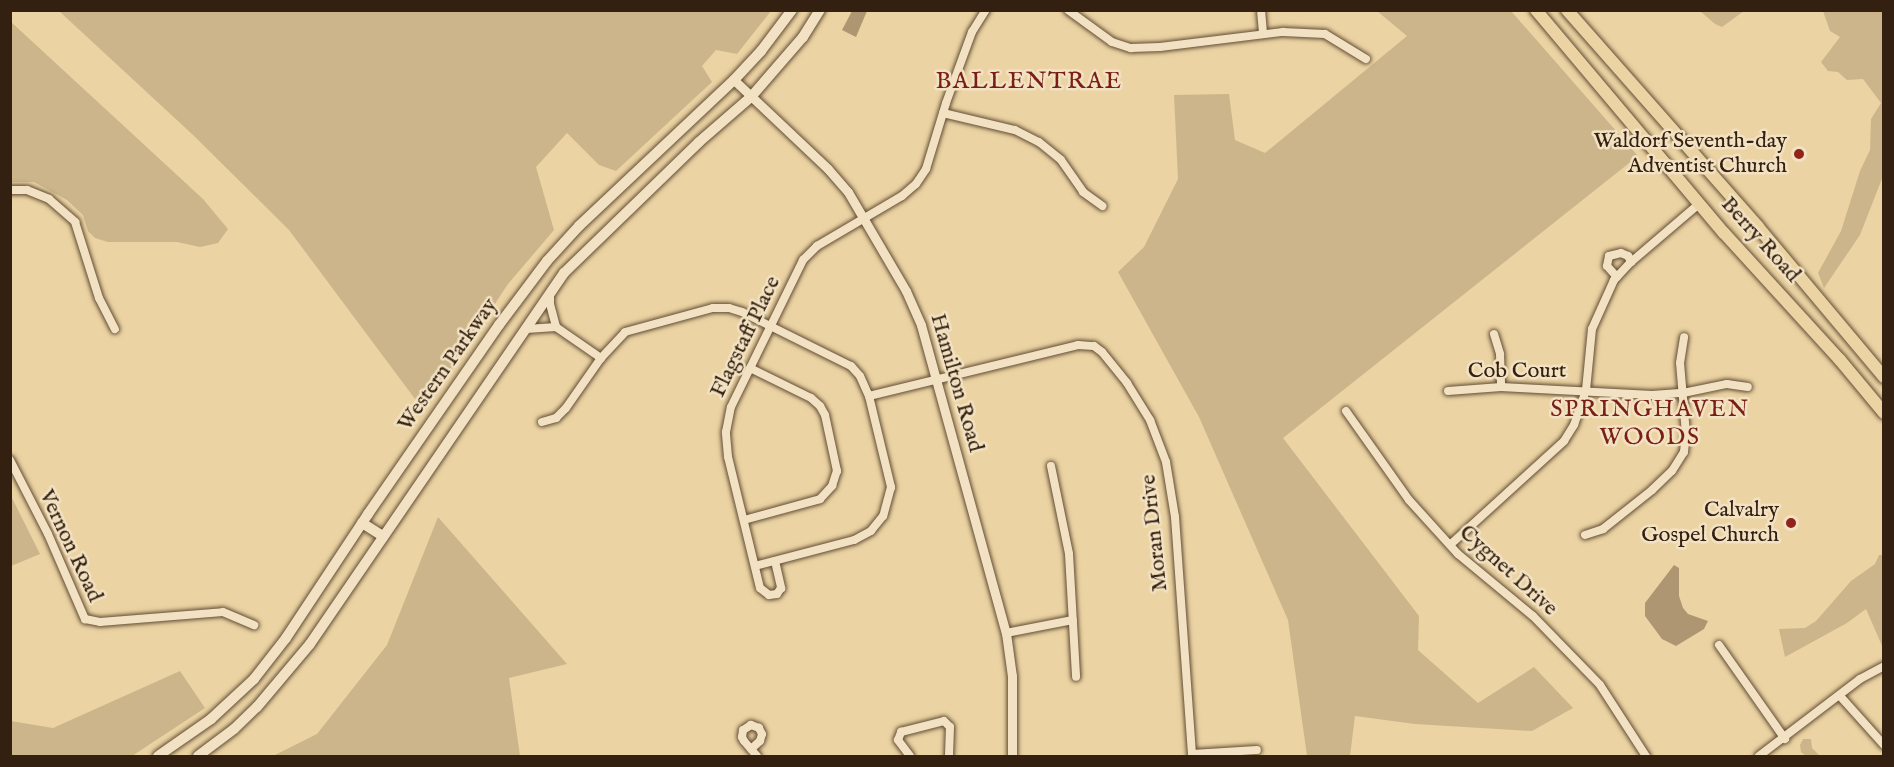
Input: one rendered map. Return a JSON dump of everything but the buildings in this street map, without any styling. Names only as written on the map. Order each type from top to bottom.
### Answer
[{"type":"highway","name":"Berry Road","points":[[1536,10],[1700,203],[1840,360],[1884,413]]},
{"type":"highway","name":"Berry Road","points":[[1567,10],[1758,227],[1884,377]]},
{"type":"main road","name":"Western Parkway","points":[[158,756],[211,719],[254,679],[286,638],[362,523],[499,325],[547,261],[579,226],[735,80],[761,51],[792,10]]},
{"type":"main road","name":"Western Parkway","points":[[198,756],[234,729],[310,644],[382,536],[450,443],[564,273],[699,142],[751,97],[803,37],[820,10]]},
{"type":"main road","points":[[362,523],[382,536]]},
{"type":"street","name":"Flagstaff Place","points":[[775,561],[780,588],[774,595],[762,592],[728,457],[726,435],[731,407],[808,255],[817,246],[862,220],[916,184],[926,169],[972,32],[986,10]]},
{"type":"street","points":[[1068,10],[1113,42],[1131,48],[1160,47],[1263,34],[1325,34],[1366,59]]},
{"type":"street","points":[[1261,10],[1263,34]]},
{"type":"street","name":"Hamilton Road","points":[[735,80],[828,169],[848,192],[862,220],[906,291],[921,325],[1006,633],[1012,676],[1012,756]]},
{"type":"street","points":[[943,113],[1015,130],[1040,142],[1060,160],[1083,192],[1102,206]]},
{"type":"street","points":[[10,190],[27,190],[49,199],[75,222],[99,298],[115,329]]},
{"type":"street","points":[[1451,544],[1564,441],[1574,425],[1586,390],[1592,329],[1598,310],[1617,277],[1631,262],[1700,203]]},
{"type":"street","points":[[1617,277],[1607,266],[1609,256],[1622,253],[1628,256],[1631,262]]},
{"type":"street","points":[[550,293],[550,304],[556,327]]},
{"type":"street","points":[[542,422],[556,418],[566,408],[601,358],[618,339],[633,328],[713,308],[729,308],[771,325],[850,366],[860,376],[869,396],[891,487],[883,516],[871,531],[854,540],[755,566]]},
{"type":"street","points":[[526,329],[556,327],[601,358]]},
{"type":"street","points":[[1494,334],[1500,354],[1501,387]]},
{"type":"street","points":[[1585,535],[1603,529],[1672,471],[1684,452],[1686,434],[1680,363],[1684,337]]},
{"type":"street","name":"Moran Drive","points":[[869,396],[1086,344],[1102,352],[1127,383],[1150,420],[1166,462],[1171,486],[1192,755]]},
{"type":"street","points":[[744,520],[820,499],[832,486],[837,471],[825,415],[820,406],[811,398],[750,368]]},
{"type":"street","name":"Cob Court","points":[[1448,391],[1501,387],[1652,395],[1683,393],[1727,384],[1748,387]]},
{"type":"street","name":"Cygnet Drive","points":[[1347,411],[1409,500],[1469,565],[1533,616],[1567,649],[1600,686],[1646,756]]},
{"type":"street","name":"Vernon Road","points":[[10,460],[48,534],[85,619],[100,622],[172,617],[209,611],[236,615],[254,625]]},
{"type":"street","points":[[1051,466],[1069,551],[1076,676]]},
{"type":"street","points":[[1006,633],[1073,620]]},
{"type":"street","points":[[1719,645],[1785,739]]},
{"type":"street","points":[[1759,756],[1785,739],[1860,679],[1884,666]]},
{"type":"street","points":[[1840,696],[1884,746]]},
{"type":"street","points":[[910,756],[898,740],[901,732],[944,721],[950,727],[949,756]]},
{"type":"street","points":[[752,749],[757,756]]},
{"type":"street","points":[[1192,755],[1257,750]]},
{"type":"shaded area","points":[[59,11],[771,11],[737,54],[716,50],[702,66],[712,82],[616,171],[599,165],[567,133],[536,167],[554,230],[508,284],[424,411],[289,230],[192,134]]},
{"type":"shaded area","points":[[852,11],[867,11],[856,37],[842,30]]},
{"type":"shaded area","points":[[1377,11],[1511,11],[1638,156],[1283,438],[1419,616],[1418,650],[1478,703],[1534,667],[1573,708],[1532,731],[1415,724],[1355,716],[1350,756],[1307,756],[1288,620],[1199,417],[1118,272],[1144,247],[1178,179],[1174,95],[1229,94],[1235,140],[1265,153],[1407,36]]},
{"type":"shaded area","points":[[1700,11],[1744,11],[1722,27]]},
{"type":"shaded area","points":[[1823,11],[1884,11],[1883,176],[1860,235],[1824,288],[1818,273],[1841,231],[1860,171],[1870,150],[1871,119],[1881,103],[1863,79],[1847,80],[1838,72],[1828,71],[1821,62],[1840,37],[1830,31]]},
{"type":"shaded area","points":[[10,21],[203,199],[228,229],[218,243],[200,247],[177,242],[108,242],[95,238],[88,231],[83,215],[67,200],[34,182],[11,182]]},
{"type":"shaded area","points":[[11,496],[40,554],[11,566],[10,565]]},
{"type":"shaded area","points":[[438,517],[567,664],[509,678],[520,756],[273,756],[317,734],[387,645]]},
{"type":"shaded area","points":[[1879,555],[1884,555],[1883,648],[1866,609],[1847,623],[1785,657],[1779,629],[1805,628],[1816,621],[1851,581],[1875,564]]},
{"type":"shaded area","points":[[1674,565],[1679,568],[1679,596],[1683,608],[1688,614],[1708,621],[1704,629],[1676,646],[1662,639],[1645,616],[1645,603]]},
{"type":"shaded area","points":[[180,671],[205,708],[132,756],[11,756],[11,721],[53,728]]},
{"type":"shaded area","points":[[1803,739],[1811,739],[1812,748],[1820,756],[1806,756],[1801,752],[1800,745]]},
{"type":"place","name":"Waldorf Seventh-day Adventist Church","points":[[1799,154]]},
{"type":"place","name":"Calvalry Gospel Church","points":[[1791,523]]},
{"type":"district","name":"BALLENTRAE","points":[[1029,82]]},
{"type":"district","name":"SPRINGHAVEN WOODS","points":[[1650,424]]}]
